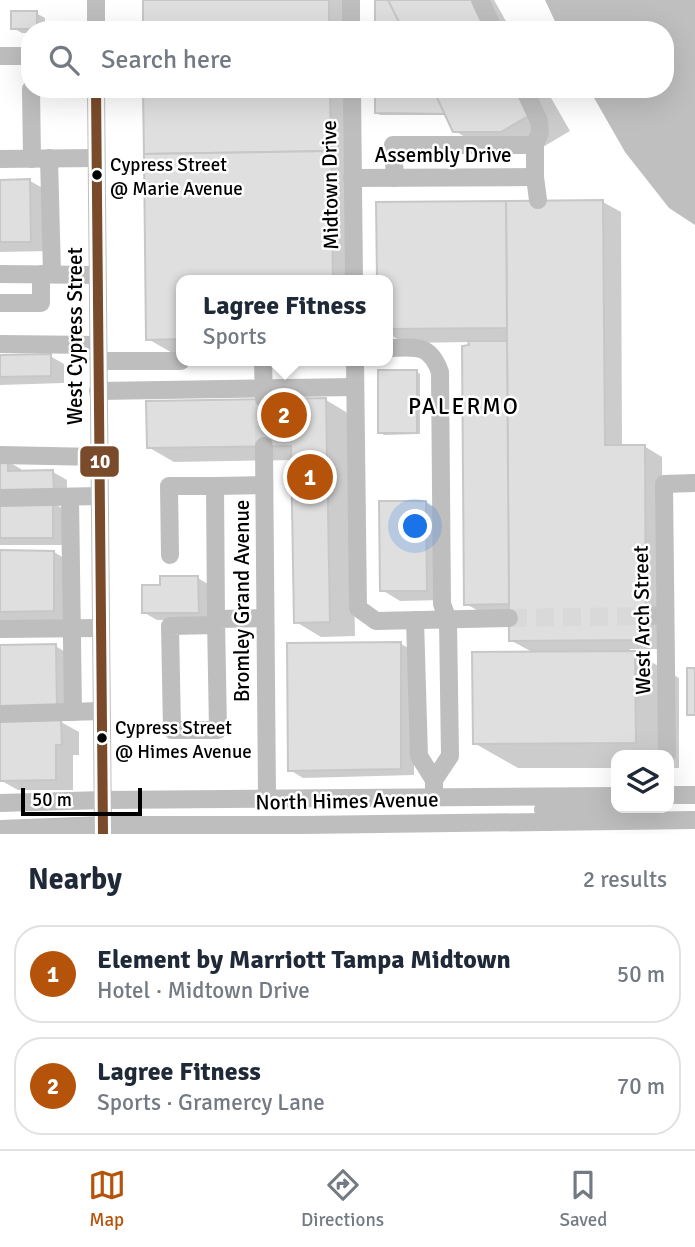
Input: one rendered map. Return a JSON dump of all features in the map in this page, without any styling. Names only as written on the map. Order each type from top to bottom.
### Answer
[{"type":"street","points":[[96,0],[96,21]]},
{"type":"street","points":[[351,0],[351,21]]},
{"type":"street","points":[[480,0],[490,21]]},
{"type":"street","points":[[0,56],[21,56]]},
{"type":"street","points":[[0,303],[41,303],[47,274],[41,159],[32,98]]},
{"type":"street","name":"West Cypress Street","points":[[96,98],[103,830]]},
{"type":"street","name":"Midtown Drive","points":[[352,98],[354,275]]},
{"type":"street","points":[[528,98],[539,121],[540,132],[535,145],[538,200]]},
{"type":"street","points":[[395,178],[393,145],[535,145]]},
{"type":"street","points":[[0,159],[96,158]]},
{"type":"street","name":"Assembly Drive","points":[[352,178],[535,177]]},
{"type":"street","points":[[0,274],[97,275]]},
{"type":"street","points":[[0,344],[176,361]]},
{"type":"street","points":[[393,348],[422,348],[434,356],[440,372],[442,604],[448,620],[450,756],[434,789]]},
{"type":"street","points":[[263,366],[264,394]]},
{"type":"street","points":[[355,366],[358,608],[376,621],[509,618]]},
{"type":"street","points":[[98,391],[264,394],[355,387]]},
{"type":"street","name":"Bromley Grand Avenue","points":[[264,446],[267,798]]},
{"type":"street","points":[[0,455],[99,457]]},
{"type":"street","name":"West Arch Street","points":[[667,750],[664,484],[695,483]]},
{"type":"street","points":[[170,555],[169,486],[264,485]]},
{"type":"street","points":[[215,486],[216,622],[218,730],[172,730],[170,626],[216,622],[265,618]]},
{"type":"street","points":[[0,498],[99,496]]},
{"type":"street","points":[[70,497],[73,712]]},
{"type":"street","points":[[646,615],[665,615]]},
{"type":"street","points":[[415,620],[419,756],[434,789],[444,827]]},
{"type":"street","points":[[0,629],[100,628]]},
{"type":"street","points":[[0,714],[101,711]]},
{"type":"street","name":"North Himes Avenue","points":[[0,803],[267,798],[434,789],[611,796]]},
{"type":"street","points":[[674,795],[695,795]]},
{"type":"street","points":[[498,828],[508,812],[611,808]]},
{"type":"street","name":"North Himes Avenue","points":[[0,829],[303,830],[635,827],[694,823]]},
{"type":"shaded area","points":[[545,0],[695,0],[695,225],[669,208],[625,152],[594,98],[674,98],[674,21],[555,21]]},
{"type":"building","points":[[143,0],[329,0],[329,21],[143,21]]},
{"type":"building","points":[[375,0],[473,0],[485,21],[375,21]]},
{"type":"building","points":[[388,0],[473,0],[485,21],[398,21]]},
{"type":"building","points":[[11,11],[37,11],[37,21],[21,21],[21,29],[11,29]]},
{"type":"building","points":[[143,98],[330,98],[331,151],[144,154]]},
{"type":"building","points":[[375,98],[529,98],[537,111],[501,132],[453,132],[445,114],[375,113]]},
{"type":"building","points":[[437,98],[529,98],[537,111],[501,132],[453,132]]},
{"type":"building","points":[[331,151],[333,275],[176,275],[176,339],[146,340],[144,154]]},
{"type":"building","points":[[30,179],[31,242],[0,242],[0,180]]},
{"type":"building","points":[[603,200],[605,445],[645,445],[646,640],[509,641],[506,201]]},
{"type":"building","points":[[506,201],[507,328],[393,329],[393,275],[377,275],[376,202]]},
{"type":"building","points":[[468,341],[507,341],[509,604],[464,605],[462,346],[469,345]]},
{"type":"building","points":[[51,354],[51,376],[0,377],[0,355]]},
{"type":"building","points":[[378,370],[417,370],[417,433],[378,433]]},
{"type":"building","points":[[326,398],[330,622],[294,623],[291,446],[147,448],[146,401]]},
{"type":"building","points":[[0,460],[8,460],[8,471],[53,470],[54,492],[0,493]]},
{"type":"building","points":[[53,501],[53,538],[0,538],[0,502]]},
{"type":"building","points":[[379,501],[426,501],[427,591],[380,591]]},
{"type":"building","points":[[0,550],[54,551],[54,611],[0,612]]},
{"type":"building","points":[[160,576],[198,576],[199,613],[142,613],[142,585],[160,585]]},
{"type":"building","points":[[401,642],[401,769],[288,771],[287,643]]},
{"type":"building","points":[[56,644],[57,707],[0,708],[0,645]]},
{"type":"building","points":[[635,651],[636,743],[473,744],[472,652]]},
{"type":"building","points":[[687,668],[695,668],[695,715],[687,715]]},
{"type":"building","points":[[0,720],[61,720],[62,745],[56,745],[56,780],[0,781]]},
{"type":"tunnel","points":[[264,399],[264,446]]},
{"type":"tunnel","points":[[509,618],[646,616]]},
{"type":"transit line","name":"10","points":[[96,98],[103,834]]},
{"type":"place","name":"Cypress Street @ Marie Avenue","points":[[97,175]]},
{"type":"place","name":"Lagree Fitness","points":[[284,415]]},
{"type":"place","name":"Element by Marriott Tampa Midtown","points":[[310,477]]},
{"type":"place","name":"Cypress Street @ Himes Avenue","points":[[102,738]]},
{"type":"district","name":"PALERMO","points":[[464,406]]}]
